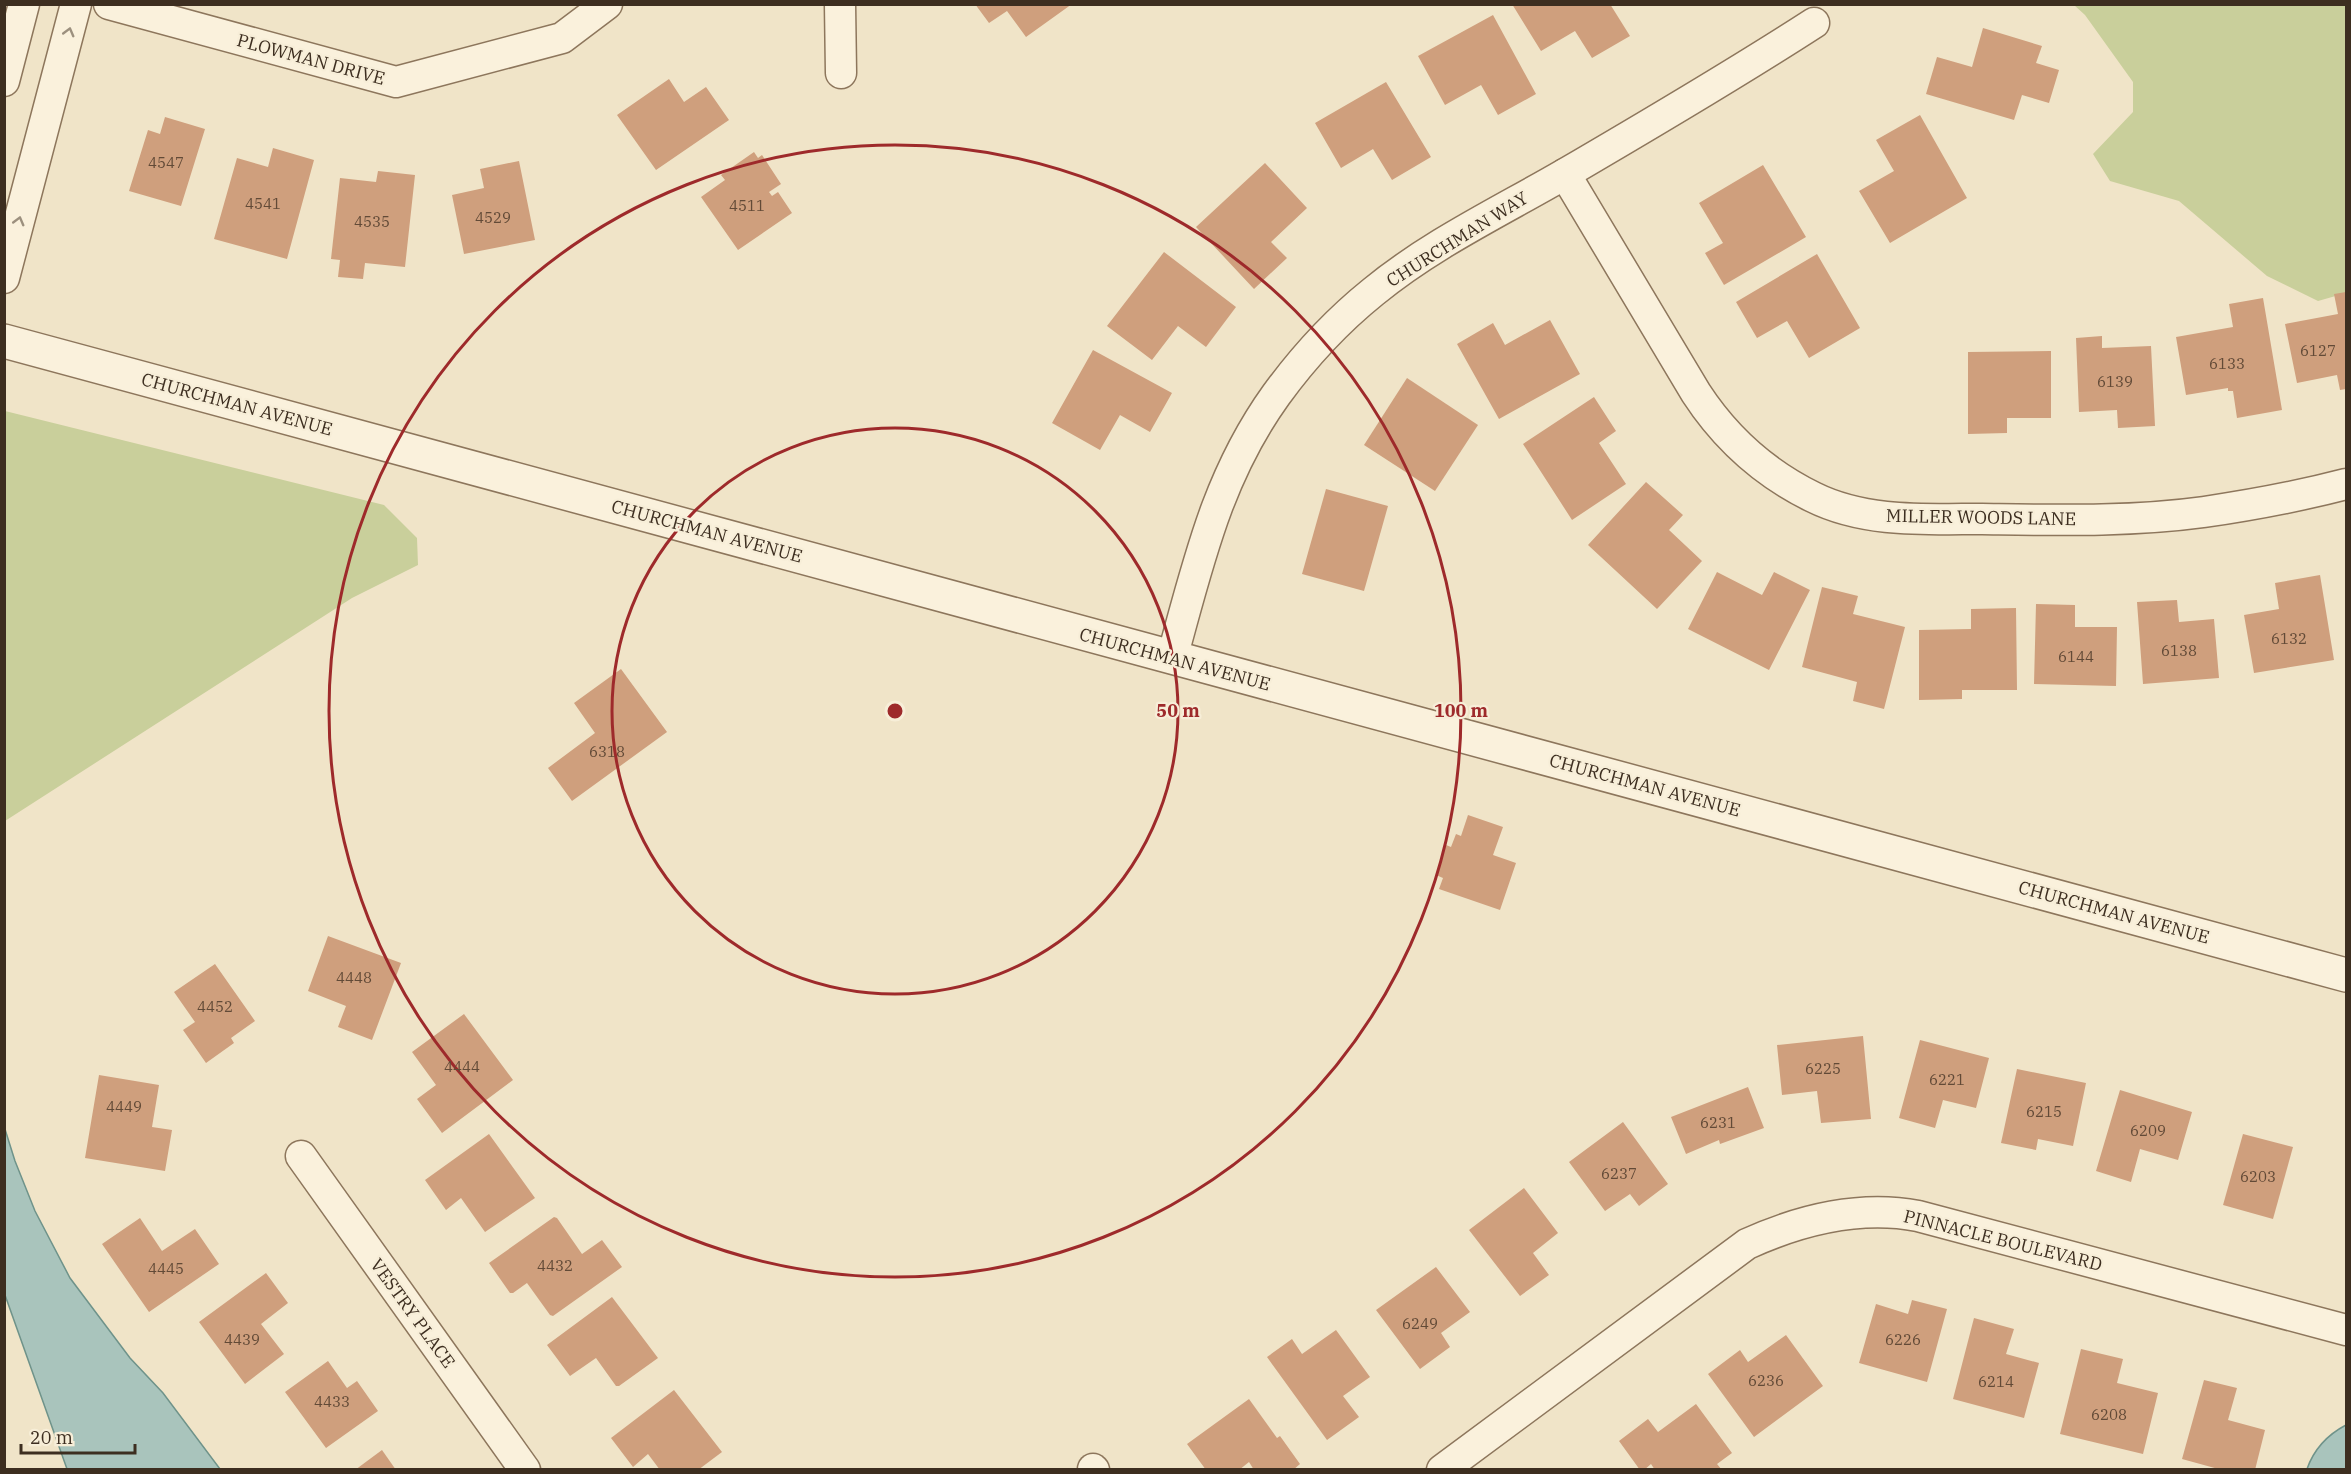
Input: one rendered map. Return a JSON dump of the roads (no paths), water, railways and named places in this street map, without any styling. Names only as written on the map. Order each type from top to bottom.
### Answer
[{"type":"street","points":[[4,81],[24,4]]},
{"type":"street","points":[[4,278],[76,4]]},
{"type":"street","name":"PLOWMAN DRIVE","points":[[110,4],[396,82],[562,38],[607,4]]},
{"type":"street","points":[[840,4],[841,73]]},
{"type":"street","name":"CHURCHMAN WAY","points":[[1172,658],[1209,524],[1223,490],[1275,396],[1334,328],[1373,291],[1433,250],[1565,174],[1814,23]]},
{"type":"street","name":"MILLER WOODS LANE","points":[[1565,174],[1715,421],[1740,448],[1768,471],[1814,498],[1865,514],[1899,518],[2077,520],[2143,518],[2204,512],[2289,498],[2346,484]]},
{"type":"street","name":"CHURCHMAN AVENUE","points":[[4,341],[2346,975]]},
{"type":"street","name":"VESTRY PLACE","points":[[301,1156],[525,1470]]},
{"type":"street","name":"PINNACLE BOULEVARD","points":[[1442,1470],[1747,1244],[1776,1231],[1840,1214],[1902,1213],[1918,1216],[2346,1330]]},
{"type":"water","points":[[4,1126],[35,1211],[70,1278],[130,1358],[163,1393],[220,1469],[67,1469],[5,1295]]},
{"type":"water","points":[[2346,1425],[2346,1469],[2307,1469],[2322,1443]]}]
